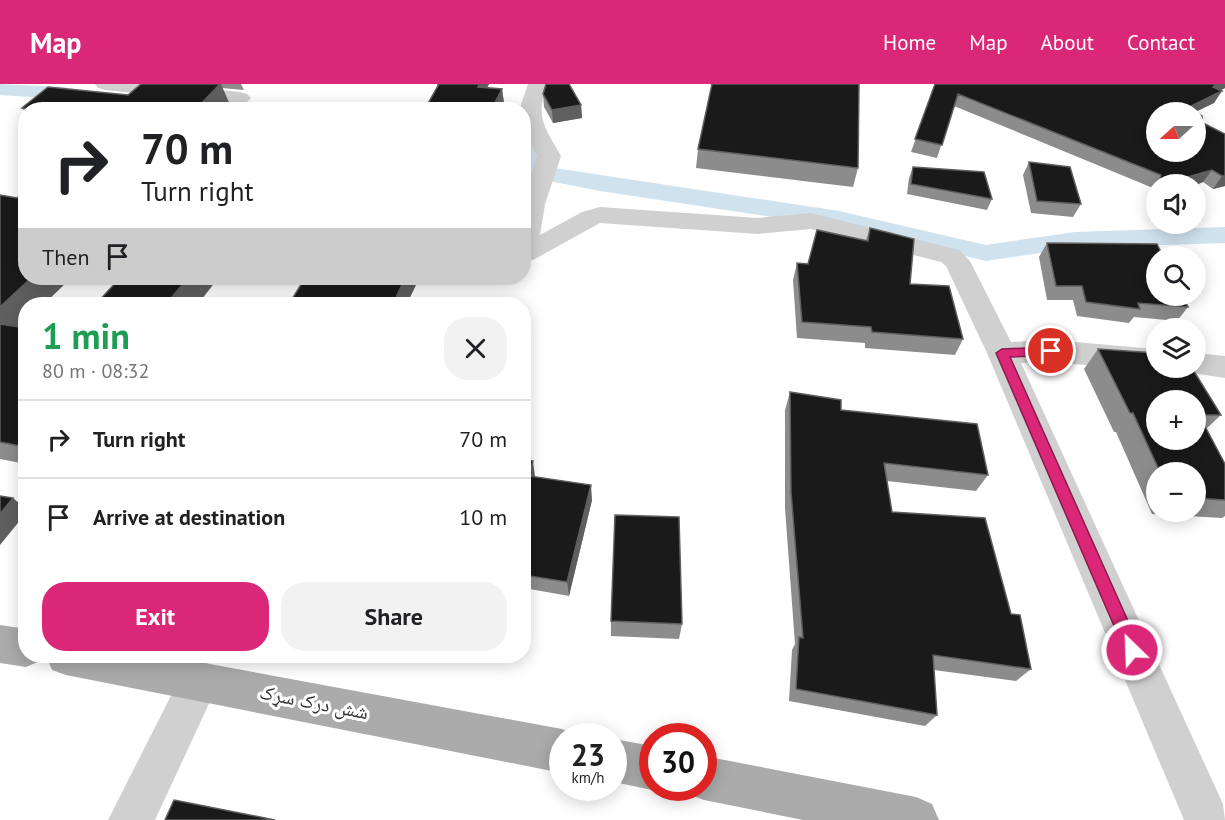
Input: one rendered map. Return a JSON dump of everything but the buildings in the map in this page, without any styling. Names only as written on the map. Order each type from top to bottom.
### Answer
[{"type":"main road","points":[[0,644],[18,647]]},
{"type":"main road","name":"شش درک سړک","points":[[105,663],[549,748]]},
{"type":"main road","points":[[717,781],[916,820]]},
{"type":"street","points":[[105,84],[240,98]]},
{"type":"street","points":[[528,102],[538,84]]},
{"type":"street","points":[[531,122],[549,156],[531,214]]},
{"type":"street","points":[[531,250],[591,217],[600,215],[758,226],[811,221],[950,256],[957,261],[1002,353],[1207,820]]},
{"type":"street","points":[[1002,353],[1051,351],[1146,359]]},
{"type":"street","points":[[1206,365],[1225,367]]},
{"type":"street","points":[[130,820],[200,680]]},
{"type":"waterway","points":[[0,89],[63,93],[124,102]]},
{"type":"waterway","points":[[531,148],[534,149],[537,172],[600,184],[839,219],[986,253],[1075,240],[1225,235]]},
{"type":"route","points":[[1051,351],[1002,353],[1132,650]]}]
